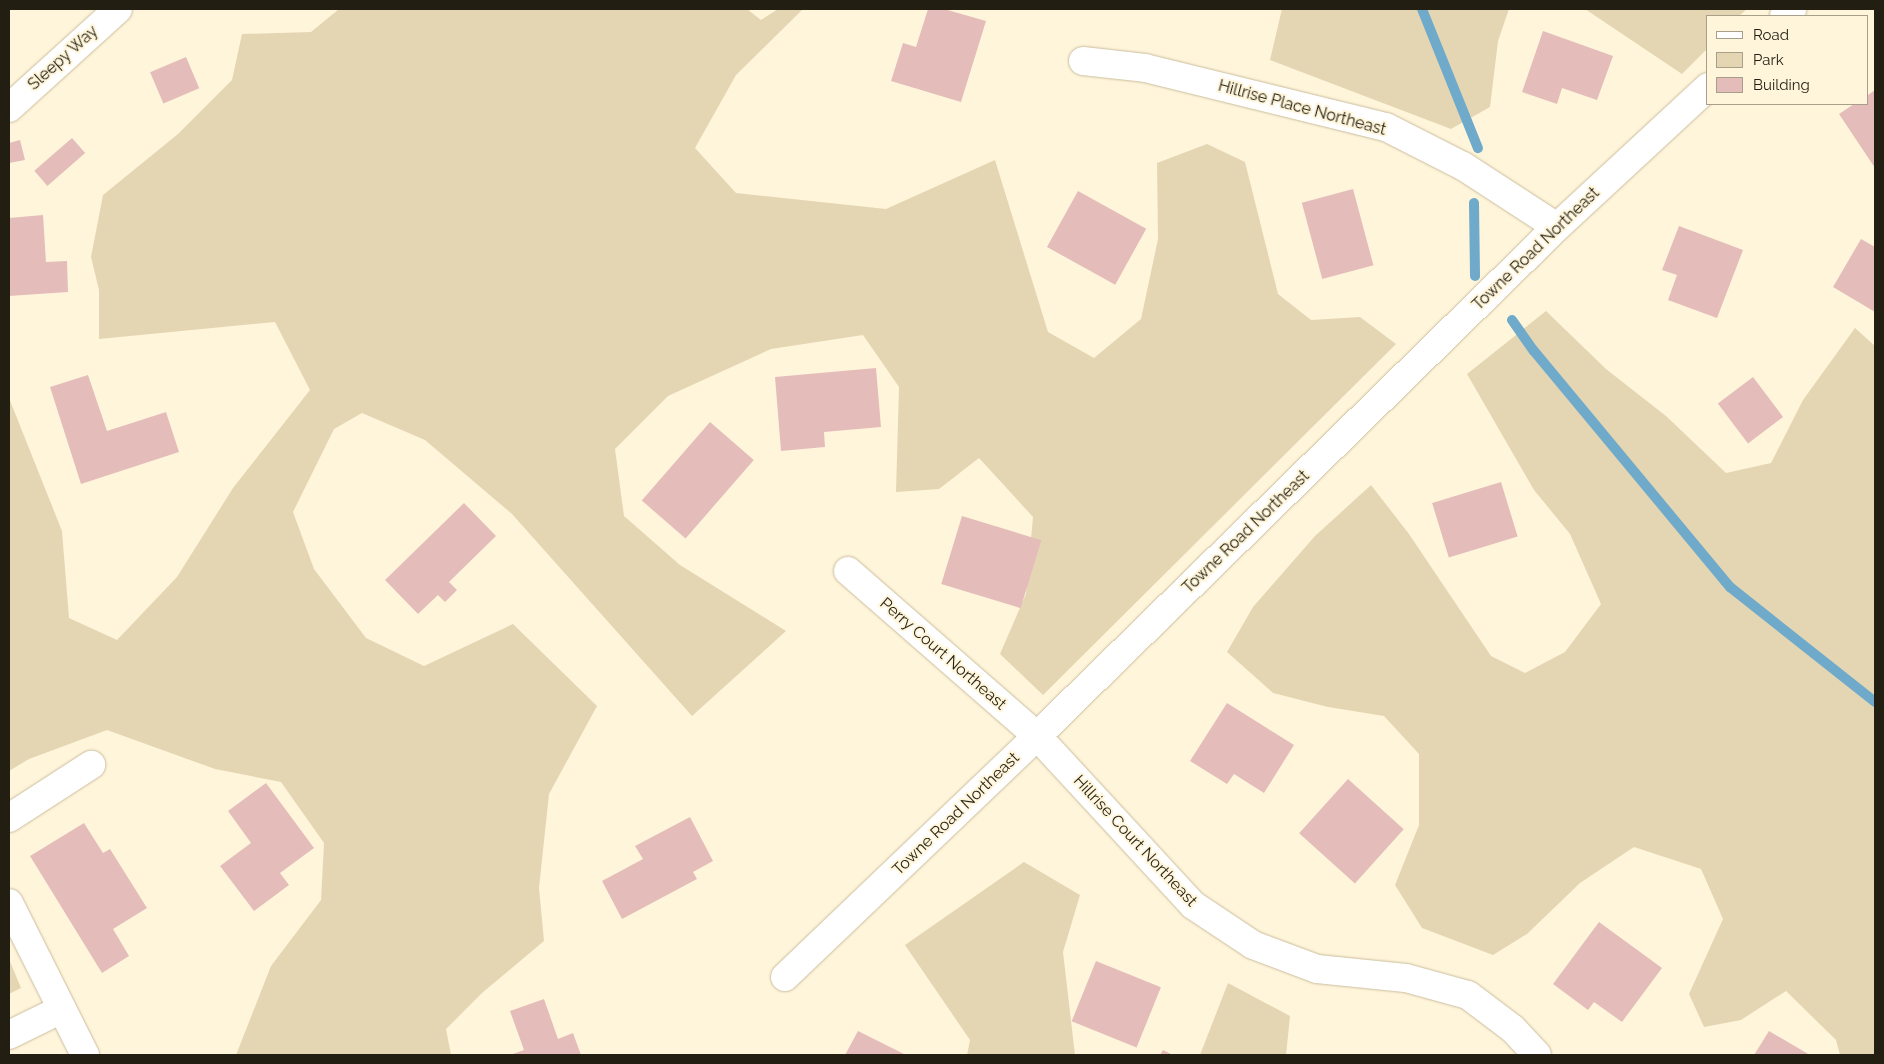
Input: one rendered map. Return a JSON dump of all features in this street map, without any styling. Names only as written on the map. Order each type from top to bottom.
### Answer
[{"type":"street","name":"Sleepy Way","points":[[9,108],[118,9]]},
{"type":"street","name":"Hillrise Place Northeast","points":[[1083,61],[1145,68],[1386,127],[1463,166],[1558,227]]},
{"type":"street","name":"Towne Road Northeast","points":[[785,977],[1037,736],[1558,227],[1706,89]]},
{"type":"street","name":"Perry Court Northeast","points":[[848,571],[1037,736]]},
{"type":"street","name":"Hillrise Court Northeast","points":[[1037,736],[1193,905],[1253,945],[1317,969],[1406,978],[1468,995],[1513,1029],[1537,1055]]},
{"type":"street","points":[[9,818],[91,765]]},
{"type":"street","points":[[9,903],[85,1055]]},
{"type":"street","points":[[9,1035],[62,1009]]},
{"type":"green space","points":[[339,9],[747,9],[761,20],[778,9],[803,9],[736,75],[695,148],[736,193],[886,209],[995,160],[1048,332],[1094,358],[1141,319],[1158,239],[1157,163],[1207,144],[1245,162],[1278,294],[1311,320],[1360,317],[1396,344],[1043,695],[1000,654],[1026,594],[1033,517],[979,458],[939,489],[896,492],[899,387],[863,335],[771,349],[668,396],[615,449],[624,516],[680,565],[786,631],[692,716],[512,514],[425,440],[362,413],[334,429],[293,512],[314,569],[366,638],[424,666],[513,624],[597,706],[549,794],[539,888],[544,941],[482,993],[446,1029],[451,1055],[236,1055],[271,966],[321,900],[324,843],[281,782],[215,769],[107,730],[29,759],[9,771],[9,398],[62,531],[69,618],[117,640],[177,577],[233,488],[310,390],[275,322],[99,339],[99,290],[91,257],[103,195],[178,134],[232,80],[242,34],[311,32]]},
{"type":"green space","points":[[1282,9],[1509,9],[1498,41],[1490,107],[1451,129],[1270,60]]},
{"type":"green space","points":[[1585,9],[1747,9],[1740,15],[1706,15],[1706,50],[1682,74]]},
{"type":"green space","points":[[1546,311],[1606,369],[1666,416],[1726,473],[1771,463],[1803,400],[1855,328],[1875,346],[1875,1055],[1840,1055],[1836,1040],[1786,991],[1741,1020],[1704,1027],[1689,994],[1723,919],[1701,869],[1634,847],[1580,883],[1527,934],[1493,955],[1422,928],[1395,885],[1419,825],[1419,754],[1384,716],[1328,707],[1273,693],[1227,652],[1253,607],[1315,536],[1371,485],[1409,534],[1491,656],[1525,673],[1565,652],[1601,604],[1570,534],[1534,490],[1467,374]]},
{"type":"green space","points":[[1024,862],[1080,895],[1063,952],[1075,1055],[967,1055],[970,1040],[905,945]]},
{"type":"green space","points":[[9,959],[21,988],[9,994]]},
{"type":"green space","points":[[1228,983],[1290,1016],[1286,1055],[1200,1055]]},
{"type":"building","points":[[928,9],[944,9],[986,21],[961,102],[891,81],[903,43],[916,47]]},
{"type":"building","points":[[1543,31],[1613,56],[1597,100],[1562,88],[1557,104],[1522,92]]},
{"type":"building","points":[[186,57],[199,88],[163,104],[150,72]]},
{"type":"building","points":[[1875,90],[1875,168],[1839,114],[1852,105],[1869,105],[1869,94]]},
{"type":"building","points":[[72,138],[85,153],[47,186],[34,171]]},
{"type":"building","points":[[20,140],[25,160],[9,163],[9,143]]},
{"type":"building","points":[[1353,189],[1373,265],[1322,279],[1302,203]]},
{"type":"building","points":[[1078,191],[1146,229],[1115,285],[1047,247]]},
{"type":"building","points":[[43,215],[46,262],[67,261],[68,292],[9,296],[9,218]]},
{"type":"building","points":[[1679,226],[1743,250],[1717,318],[1668,300],[1677,275],[1662,270]]},
{"type":"building","points":[[1861,239],[1875,247],[1875,312],[1833,287]]},
{"type":"building","points":[[876,368],[881,427],[824,432],[825,447],[781,451],[775,377]]},
{"type":"building","points":[[88,375],[107,431],[166,412],[179,452],[81,484],[50,387]]},
{"type":"building","points":[[1753,377],[1783,417],[1748,443],[1718,403]]},
{"type":"building","points":[[710,422],[754,460],[686,539],[642,500]]},
{"type":"building","points":[[1501,482],[1518,537],[1449,558],[1432,503]]},
{"type":"building","points":[[464,503],[496,536],[449,582],[457,590],[445,602],[438,595],[418,614],[385,580]]},
{"type":"building","points":[[962,516],[1041,540],[1021,608],[941,584]]},
{"type":"building","points":[[1227,703],[1294,745],[1264,793],[1234,774],[1227,784],[1190,761]]},
{"type":"building","points":[[1348,779],[1404,829],[1355,883],[1299,833]]},
{"type":"building","points":[[266,783],[314,848],[280,873],[289,885],[254,911],[220,866],[251,843],[228,811]]},
{"type":"building","points":[[690,817],[713,861],[693,872],[697,879],[622,919],[602,881],[643,859],[635,846]]},
{"type":"building","points":[[84,823],[103,853],[110,849],[147,908],[113,929],[129,956],[102,973],[30,856]]},
{"type":"building","points":[[1599,922],[1662,968],[1622,1022],[1594,1002],[1588,1010],[1553,984]]},
{"type":"building","points":[[1096,961],[1161,987],[1137,1047],[1072,1021]]},
{"type":"building","points":[[544,999],[558,1039],[573,1033],[581,1055],[510,1055],[524,1050],[510,1011]]},
{"type":"building","points":[[858,1031],[906,1055],[845,1055]]},
{"type":"building","points":[[1769,1031],[1810,1055],[1754,1055]]},
{"type":"building","points":[[1163,1050],[1173,1055],[1160,1055]]},
{"type":"waterway","points":[[1422,9],[1478,148]]},
{"type":"waterway","points":[[1474,203],[1475,276]]},
{"type":"waterway","points":[[1512,320],[1534,351],[1730,587],[1875,702]]}]
